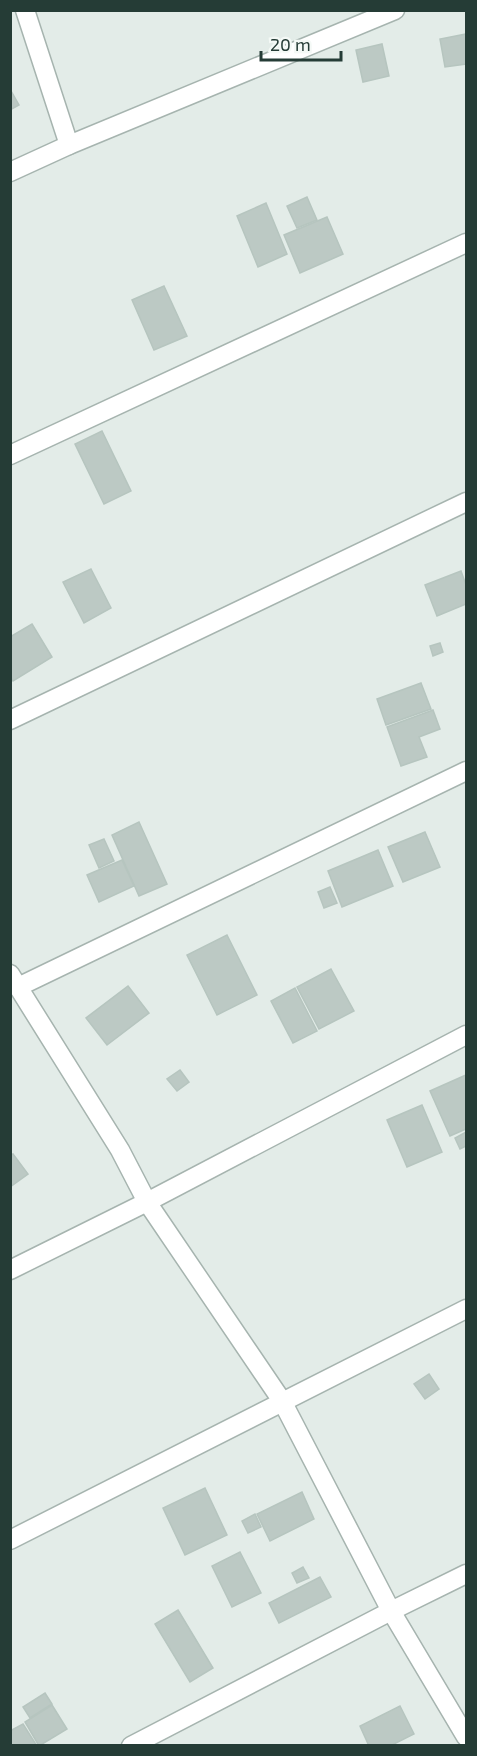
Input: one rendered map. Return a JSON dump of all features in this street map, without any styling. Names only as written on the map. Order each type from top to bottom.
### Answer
[{"type":"street","points":[[25,10],[69,145]]},
{"type":"street","points":[[10,172],[69,145],[395,10]]},
{"type":"street","points":[[10,455],[466,243]]},
{"type":"street","points":[[10,720],[466,502]]},
{"type":"street","points":[[466,771],[14,981],[120,1150],[147,1202],[282,1401],[391,1611],[466,1737]]},
{"type":"street","points":[[10,1270],[147,1202],[466,1035]]},
{"type":"street","points":[[10,1540],[466,1309]]},
{"type":"street","points":[[131,1746],[466,1574]]},
{"type":"building","points":[[466,34],[466,64],[445,67],[440,39]]},
{"type":"building","points":[[382,44],[389,76],[363,82],[356,50]]},
{"type":"building","points":[[10,89],[19,105],[10,110]]},
{"type":"building","points":[[307,197],[317,220],[297,228],[287,206]]},
{"type":"building","points":[[266,203],[287,254],[258,267],[237,216]]},
{"type":"building","points":[[327,217],[343,254],[300,273],[284,235]]},
{"type":"building","points":[[164,286],[187,336],[154,350],[132,300]]},
{"type":"building","points":[[102,431],[131,491],[104,504],[75,444]]},
{"type":"building","points":[[91,569],[111,608],[84,623],[63,582]]},
{"type":"building","points":[[461,571],[466,585],[466,604],[437,616],[425,585]]},
{"type":"building","points":[[32,624],[52,657],[13,681],[10,676],[10,637]]},
{"type":"building","points":[[440,643],[443,652],[433,656],[430,646]]},
{"type":"building","points":[[421,683],[431,709],[386,725],[377,699]]},
{"type":"building","points":[[433,710],[440,729],[419,737],[427,757],[401,766],[387,727]]},
{"type":"building","points":[[139,822],[167,884],[139,896],[112,835]]},
{"type":"building","points":[[425,832],[440,867],[403,882],[388,847]]},
{"type":"building","points":[[104,839],[114,861],[99,868],[89,845]]},
{"type":"building","points":[[378,850],[393,886],[342,907],[328,871]]},
{"type":"building","points":[[122,860],[134,886],[99,902],[87,875]]},
{"type":"building","points":[[330,887],[337,903],[324,908],[318,892]]},
{"type":"building","points":[[227,935],[257,995],[217,1015],[187,955]]},
{"type":"building","points":[[331,969],[354,1011],[319,1029],[297,987]]},
{"type":"building","points":[[128,986],[149,1013],[107,1045],[86,1018]]},
{"type":"building","points":[[295,988],[317,1031],[293,1043],[271,1001]]},
{"type":"building","points":[[180,1070],[189,1082],[177,1091],[167,1079]]},
{"type":"building","points":[[466,1075],[466,1129],[450,1136],[430,1091]]},
{"type":"building","points":[[422,1105],[442,1152],[407,1167],[387,1120]]},
{"type":"building","points":[[466,1132],[466,1146],[460,1149],[455,1138]]},
{"type":"building","points":[[13,1154],[28,1174],[10,1187],[10,1155]]},
{"type":"building","points":[[429,1374],[439,1389],[425,1399],[414,1384]]},
{"type":"building","points":[[205,1488],[227,1535],[185,1555],[163,1508]]},
{"type":"building","points":[[302,1492],[314,1519],[270,1541],[257,1514]]},
{"type":"building","points":[[255,1514],[261,1527],[248,1533],[242,1521]]},
{"type":"building","points":[[240,1552],[261,1593],[232,1607],[212,1566]]},
{"type":"building","points":[[303,1567],[309,1578],[297,1583],[292,1573]]},
{"type":"building","points":[[320,1577],[331,1597],[279,1623],[269,1603]]},
{"type":"building","points":[[178,1610],[213,1668],[190,1682],[155,1624]]},
{"type":"building","points":[[45,1693],[52,1704],[30,1718],[23,1707]]},
{"type":"building","points":[[52,1705],[67,1729],[39,1746],[25,1722]]},
{"type":"building","points":[[400,1706],[414,1734],[390,1746],[369,1746],[360,1726]]},
{"type":"building","points":[[23,1724],[37,1746],[10,1746],[10,1731]]}]
